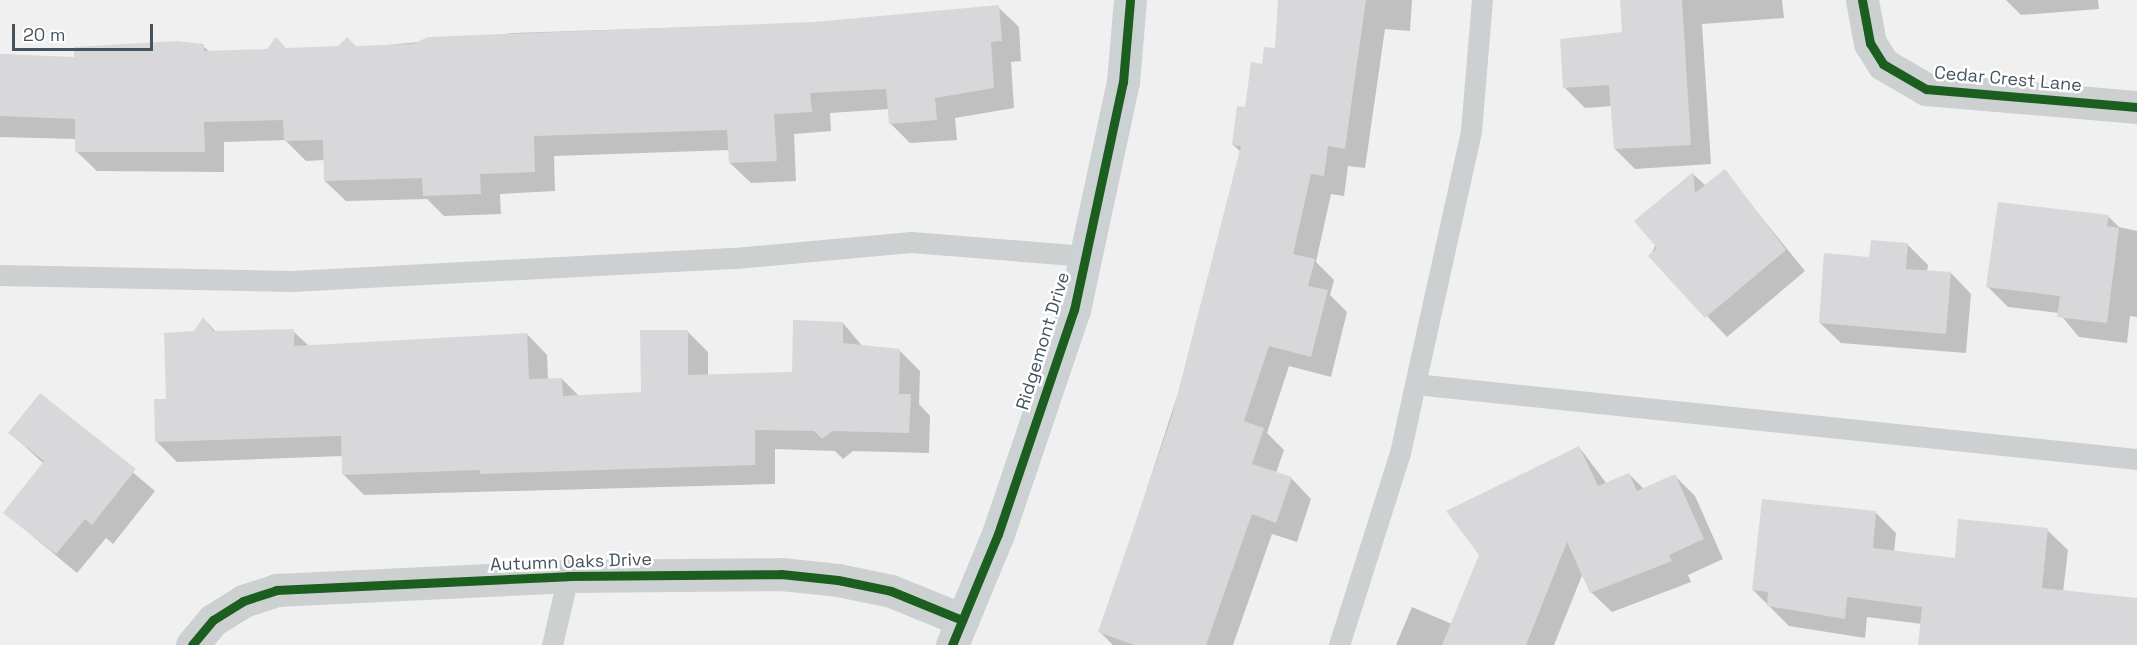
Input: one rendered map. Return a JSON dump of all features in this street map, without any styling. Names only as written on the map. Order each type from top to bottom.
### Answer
[{"type":"street","name":"Ridgemont Drive","points":[[957,633],[1070,321],[1123,82],[1130,0]]},
{"type":"street","name":"Cedar Crest Lane","points":[[1862,0],[1870,43],[1883,64],[1926,89],[2137,107]]},
{"type":"street","name":"Autumn Oaks Drive","points":[[192,645],[233,607],[276,590],[567,576],[781,574],[838,580],[891,591],[957,633]]},
{"type":"lane","points":[[1339,645],[1400,453],[1471,131],[1482,0]]},
{"type":"lane","points":[[0,275],[292,281],[735,258],[911,242],[1085,256]]},
{"type":"lane","points":[[1415,384],[2137,459]]},
{"type":"lane","points":[[552,645],[567,576]]},
{"type":"building","points":[[1278,0],[1366,0],[1345,149],[1328,146],[1324,176],[1311,174],[1293,254],[1315,259],[1308,286],[1328,290],[1311,357],[1269,346],[1244,421],[1264,428],[1252,464],[1292,477],[1276,523],[1252,514],[1206,645],[1134,645],[1098,632],[1172,416],[1241,146],[1232,145],[1237,106],[1245,107],[1251,62],[1262,64],[1264,47],[1275,48]]},
{"type":"building","points":[[1620,0],[1682,0],[1691,145],[1614,149],[1609,85],[1563,88],[1560,39],[1622,32]]},
{"type":"building","points":[[999,5],[1002,41],[991,42],[994,88],[935,98],[937,120],[889,124],[886,89],[810,93],[812,112],[774,114],[777,161],[729,163],[727,130],[534,136],[535,172],[480,174],[481,194],[423,196],[422,178],[324,181],[323,140],[284,141],[283,120],[204,122],[205,152],[75,152],[75,119],[0,116],[0,54],[74,57],[74,47],[177,41],[204,44],[204,51],[267,49],[276,37],[286,48],[338,46],[347,37],[356,46],[413,44],[428,37],[814,22]]},
{"type":"building","points":[[1725,169],[1786,250],[1705,318],[1648,256],[1657,248],[1634,221],[1693,172],[1695,193]]},
{"type":"building","points":[[1998,202],[2109,215],[2107,226],[2119,228],[2107,323],[2057,317],[2060,296],[1986,287]]},
{"type":"building","points":[[1871,240],[1908,243],[1906,269],[1951,272],[1946,334],[1819,323],[1824,253],[1869,257]]},
{"type":"building","points":[[203,317],[213,331],[294,329],[294,346],[527,333],[529,379],[562,378],[563,396],[641,392],[640,330],[688,330],[688,375],[792,372],[793,320],[843,322],[843,343],[900,349],[899,394],[911,394],[909,433],[832,431],[822,439],[814,431],[755,430],[755,465],[480,474],[480,470],[342,475],[341,436],[155,442],[154,399],[166,399],[164,333],[194,331]]},
{"type":"building","points":[[40,393],[136,469],[92,525],[85,519],[56,554],[3,513],[44,461],[8,433]]},
{"type":"building","points":[[1579,446],[1598,486],[1629,473],[1637,491],[1675,474],[1704,539],[1669,555],[1672,561],[1590,593],[1567,542],[1526,645],[1442,645],[1479,555],[1446,511]]},
{"type":"building","points":[[1762,499],[1876,511],[1873,548],[1955,558],[1958,519],[2048,528],[2042,588],[2137,598],[2137,645],[1918,645],[1922,607],[1847,597],[1845,619],[1767,606],[1768,592],[1752,590]]},
{"type":"cycle path","points":[[952,645],[998,534],[1074,310],[1123,82],[1130,0]]},
{"type":"cycle path","points":[[1862,0],[1870,43],[1883,64],[1926,89],[2137,107]]},
{"type":"cycle path","points":[[192,645],[213,620],[243,601],[276,590],[568,576],[781,574],[838,580],[891,591],[962,620]]}]
